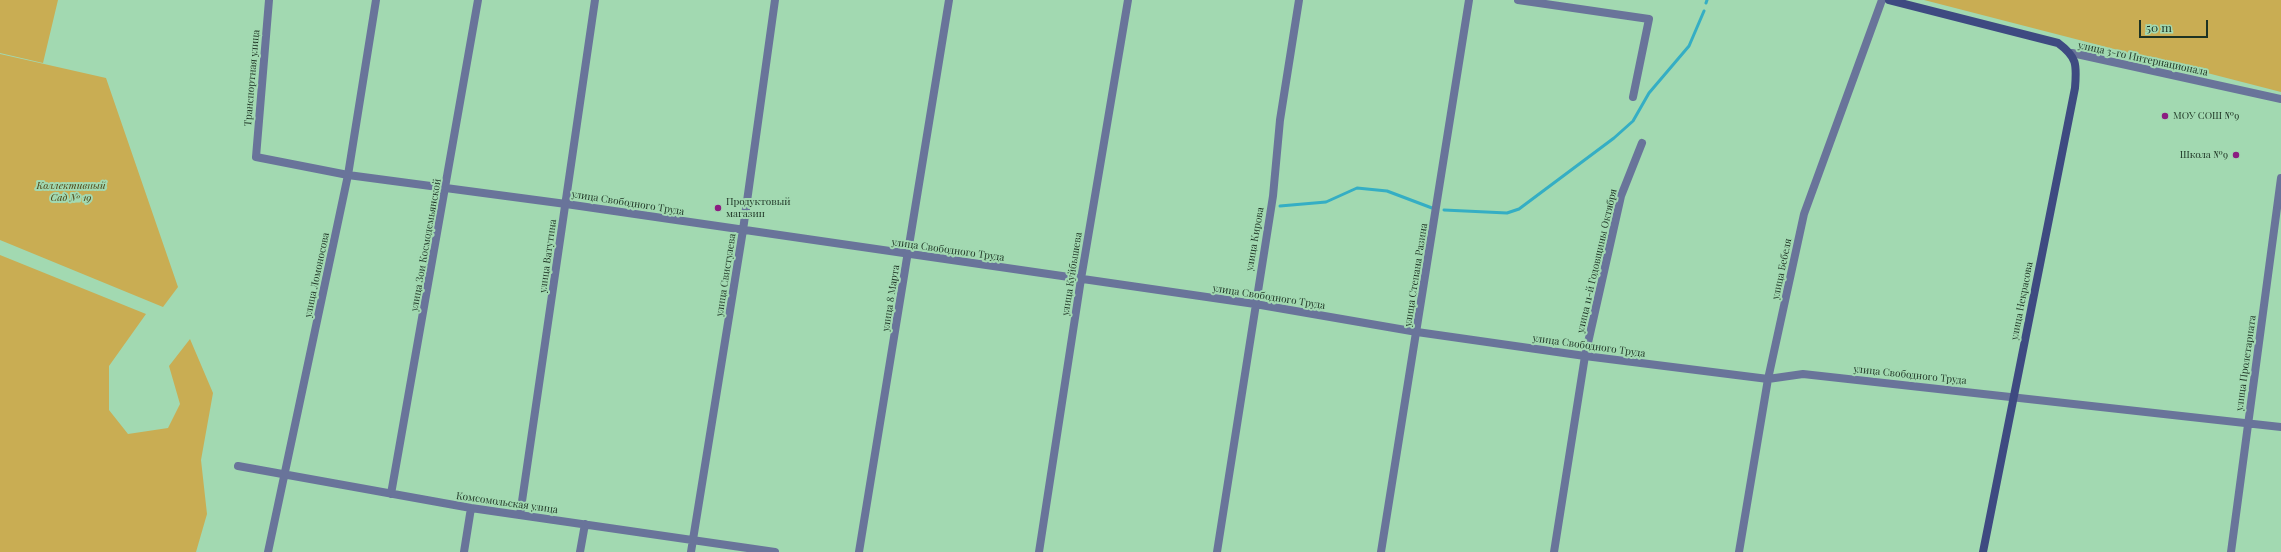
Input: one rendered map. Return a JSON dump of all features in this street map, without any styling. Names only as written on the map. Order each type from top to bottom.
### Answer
[{"type":"street","name":"Транспортная улица","points":[[256,157],[269,0]]},
{"type":"street","name":"улица Ломоносова","points":[[268,552],[286,475],[348,175],[376,0]]},
{"type":"street","name":"улица Зои Космодемьянской","points":[[391,494],[478,0]]},
{"type":"street","name":"улица Ватутина","points":[[520,515],[595,0]]},
{"type":"street","name":"улица Свистулева","points":[[691,552],[743,230],[776,0]]},
{"type":"street","name":"улица 8 Марта","points":[[859,552],[949,0]]},
{"type":"street","name":"улица Куйбышева","points":[[1039,552],[1080,279],[1128,0]]},
{"type":"street","name":"улица Кирова","points":[[1217,552],[1273,196],[1280,120],[1299,0]]},
{"type":"street","name":"улица Степана Разина","points":[[1381,552],[1469,0]]},
{"type":"street","points":[[1518,0],[1649,19],[1632,97]]},
{"type":"street","name":"улица Бебеля","points":[[1739,552],[1768,379],[1804,214],[1882,0]]},
{"type":"street","name":"улица 3-го Интернационала","points":[[1889,0],[2058,42],[2072,53],[2281,99]]},
{"type":"street","name":"улица Некрасова","points":[[1983,552],[2075,88],[2076,68],[2072,53]]},
{"type":"street","name":"улица 11-й Годовщины Октября","points":[[1554,552],[1585,356],[1621,196],[1642,143]]},
{"type":"street","name":"улица Свободного Труда","points":[[256,157],[348,175],[566,204],[1255,304],[1417,332],[1585,356],[1768,379],[1803,374],[2281,426]]},
{"type":"street","name":"улица Пролетариата","points":[[2231,552],[2281,178]]},
{"type":"street","name":"Комсомольская улица","points":[[238,466],[471,508],[775,552]]},
{"type":"street","points":[[464,552],[471,508]]},
{"type":"street","points":[[580,552],[585,524]]},
{"type":"green space","points":[[0,0],[58,0],[43,63],[0,53]]},
{"type":"green space","points":[[1924,0],[2281,0],[2281,92]]},
{"type":"green space","name":"Коллективный Сад № 19","points":[[0,54],[106,78],[178,287],[163,307],[0,240]]},
{"type":"green space","points":[[0,255],[146,314],[109,366],[109,410],[128,434],[168,428],[180,404],[169,366],[190,339],[213,393],[201,460],[207,514],[196,552],[0,552]]},
{"type":"waterway","points":[[1444,210],[1507,213],[1519,209],[1614,138],[1633,121],[1649,93],[1689,46],[1704,11]]},
{"type":"waterway","points":[[1280,206],[1326,202],[1357,188],[1387,191],[1432,208]]},
{"type":"place","name":"МОУ СОШ №9","points":[[2165,116]]},
{"type":"place","name":"Школа №9","points":[[2236,155]]},
{"type":"place","name":"Продуктовый магазин","points":[[718,208]]}]
